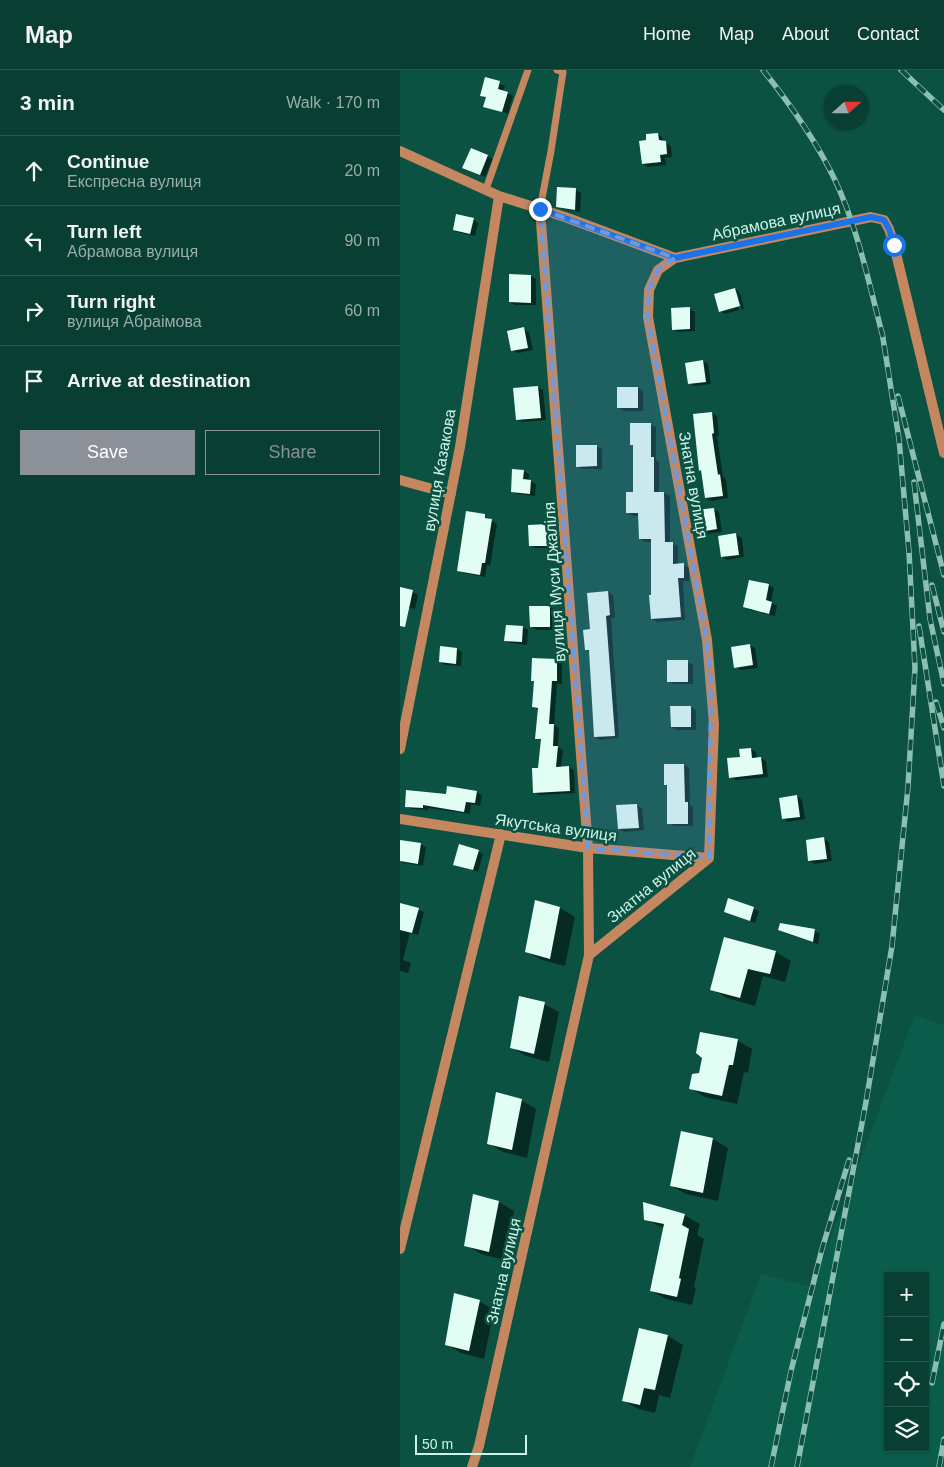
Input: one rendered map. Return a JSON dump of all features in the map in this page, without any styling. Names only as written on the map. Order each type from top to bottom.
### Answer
[{"type":"street","points":[[400,151],[499,196],[675,258]]},
{"type":"street","name":"вулиця Казакова","points":[[400,749],[404,714],[451,494],[499,196]]},
{"type":"street","name":"вулиця Муси Джаліля","points":[[540,209],[588,848],[589,954]]},
{"type":"street","name":"Абрамова вулиця","points":[[675,258],[871,217],[884,220],[894,245],[944,453]]},
{"type":"street","name":"Знатна вулиця","points":[[472,1467],[479,1446],[589,954],[709,858],[714,724],[707,640],[648,317],[649,290],[658,270],[675,258]]},
{"type":"street","points":[[400,480],[451,494]]},
{"type":"street","name":"Якутська вулиця","points":[[400,819],[588,848],[709,858]]},
{"type":"street","points":[[400,1249],[501,834]]},
{"type":"lane","points":[[486,189],[528,70]]},
{"type":"lane","points":[[540,209],[563,72],[557,70]]},
{"type":"highlighted area","points":[[540,209],[675,258],[658,270],[649,290],[648,317],[707,640],[711,680],[709,858],[588,848]]},
{"type":"shaded area","points":[[915,1015],[944,1025],[944,1467],[690,1467],[761,1274],[812,1287]]},
{"type":"building","points":[[485,77],[500,81],[498,89],[508,92],[502,112],[483,107],[486,97],[480,96]]},
{"type":"building","points":[[658,133],[659,140],[666,141],[667,154],[660,155],[661,162],[642,164],[639,141],[646,140],[646,134]]},
{"type":"building","points":[[471,148],[488,155],[480,175],[462,168]]},
{"type":"building","points":[[557,187],[576,188],[575,210],[556,207]]},
{"type":"building","points":[[456,214],[474,218],[470,234],[453,230]]},
{"type":"building","points":[[509,274],[531,275],[531,303],[509,302]]},
{"type":"building","points":[[735,288],[740,306],[719,312],[714,294]]},
{"type":"building","points":[[690,307],[690,329],[672,330],[671,308]]},
{"type":"building","points":[[524,327],[528,348],[511,351],[507,331]]},
{"type":"building","points":[[703,360],[706,382],[688,384],[685,363]]},
{"type":"building","points":[[538,386],[541,418],[516,420],[513,388]]},
{"type":"building","points":[[617,387],[638,387],[638,408],[617,408]]},
{"type":"building","points":[[712,412],[714,433],[712,434],[723,496],[705,498],[701,470],[699,471],[693,414]]},
{"type":"building","points":[[630,423],[651,423],[651,457],[654,457],[654,492],[664,492],[665,542],[673,542],[673,564],[684,563],[684,578],[678,578],[681,617],[651,619],[649,595],[651,595],[651,539],[639,539],[638,513],[626,513],[626,492],[633,492],[633,445],[630,445]]},
{"type":"building","points":[[576,445],[597,445],[597,466],[576,467]]},
{"type":"building","points":[[512,469],[524,470],[523,479],[531,480],[530,494],[511,492]]},
{"type":"building","points":[[714,508],[717,529],[699,532],[696,510]]},
{"type":"building","points":[[466,511],[485,514],[485,518],[492,519],[485,563],[482,563],[480,575],[457,571]]},
{"type":"building","points":[[549,524],[549,546],[529,546],[528,525]]},
{"type":"building","points":[[736,533],[739,555],[721,557],[718,536]]},
{"type":"building","points":[[749,580],[769,584],[766,600],[772,602],[769,614],[743,607]]},
{"type":"building","points":[[400,587],[413,590],[405,627],[400,626]]},
{"type":"building","points":[[608,591],[610,615],[606,616],[615,736],[594,737],[589,650],[585,650],[583,630],[590,629],[587,593]]},
{"type":"building","points":[[529,606],[550,606],[550,627],[530,627]]},
{"type":"building","points":[[506,625],[523,626],[522,642],[504,641]]},
{"type":"building","points":[[750,644],[753,665],[734,668],[731,647]]},
{"type":"building","points":[[440,646],[457,648],[456,664],[439,662]]},
{"type":"building","points":[[532,658],[557,659],[557,681],[552,681],[549,724],[554,724],[553,746],[558,746],[556,767],[569,766],[570,791],[533,793],[532,768],[538,768],[541,739],[535,739],[538,708],[532,707],[534,681],[531,681]]},
{"type":"building","points":[[667,660],[688,660],[688,682],[667,682]]},
{"type":"building","points":[[670,706],[691,706],[691,727],[671,727]]},
{"type":"building","points":[[751,748],[752,758],[761,757],[763,774],[729,778],[727,758],[740,757],[739,749]]},
{"type":"building","points":[[664,764],[684,764],[685,802],[688,802],[688,824],[667,824],[667,785],[664,785]]},
{"type":"building","points":[[447,786],[477,791],[475,803],[466,802],[464,812],[423,805],[423,808],[405,807],[406,790],[446,794]]},
{"type":"building","points":[[797,795],[800,817],[782,819],[779,798]]},
{"type":"building","points":[[637,804],[639,828],[618,829],[616,805]]},
{"type":"building","points":[[824,837],[827,859],[808,861],[806,840]]},
{"type":"building","points":[[400,840],[421,843],[418,864],[400,861]]},
{"type":"building","points":[[459,844],[479,850],[473,870],[453,865]]},
{"type":"building","points":[[728,898],[754,907],[750,921],[724,912]]},
{"type":"building","points":[[535,900],[560,907],[550,959],[525,952]]},
{"type":"building","points":[[400,903],[419,908],[412,933],[400,930]]},
{"type":"building","points":[[780,923],[815,929],[813,942],[778,930]]},
{"type":"building","points":[[724,937],[776,951],[770,974],[748,969],[740,998],[710,990]]},
{"type":"building","points":[[519,996],[545,1002],[534,1054],[510,1048]]},
{"type":"building","points":[[700,1032],[738,1039],[733,1065],[729,1065],[722,1096],[689,1089],[692,1074],[699,1073],[702,1058],[696,1053]]},
{"type":"building","points":[[496,1092],[522,1099],[512,1150],[487,1144]]},
{"type":"building","points":[[681,1131],[713,1138],[703,1193],[670,1186]]},
{"type":"building","points":[[473,1194],[499,1201],[489,1252],[464,1246]]},
{"type":"building","points":[[643,1202],[685,1214],[682,1225],[689,1229],[677,1297],[650,1291],[664,1224],[644,1220]]},
{"type":"building","points":[[454,1293],[480,1300],[469,1351],[445,1345]]},
{"type":"building","points":[[639,1328],[668,1335],[655,1390],[644,1388],[640,1405],[622,1401]]},
{"type":"railway","points":[[763,70],[802,122],[834,178],[850,216],[883,337]]},
{"type":"railway","points":[[901,70],[944,110]]},
{"type":"railway","points":[[797,1467],[866,1102],[892,946],[908,787],[915,668],[909,552],[899,439],[882,332]]},
{"type":"railway","points":[[898,396],[944,575]]},
{"type":"railway","points":[[914,482],[930,619],[944,684]]},
{"type":"railway","points":[[932,585],[944,632]]},
{"type":"railway","points":[[919,626],[944,786]]},
{"type":"railway","points":[[936,702],[944,728]]},
{"type":"railway","points":[[771,1467],[791,1371],[822,1249],[849,1160]]},
{"type":"railway","points":[[932,1383],[944,1324]]},
{"type":"railway","points":[[939,1467],[944,1439]]},
{"type":"route","points":[[540,209],[675,258],[871,217],[884,220],[894,245]]}]
